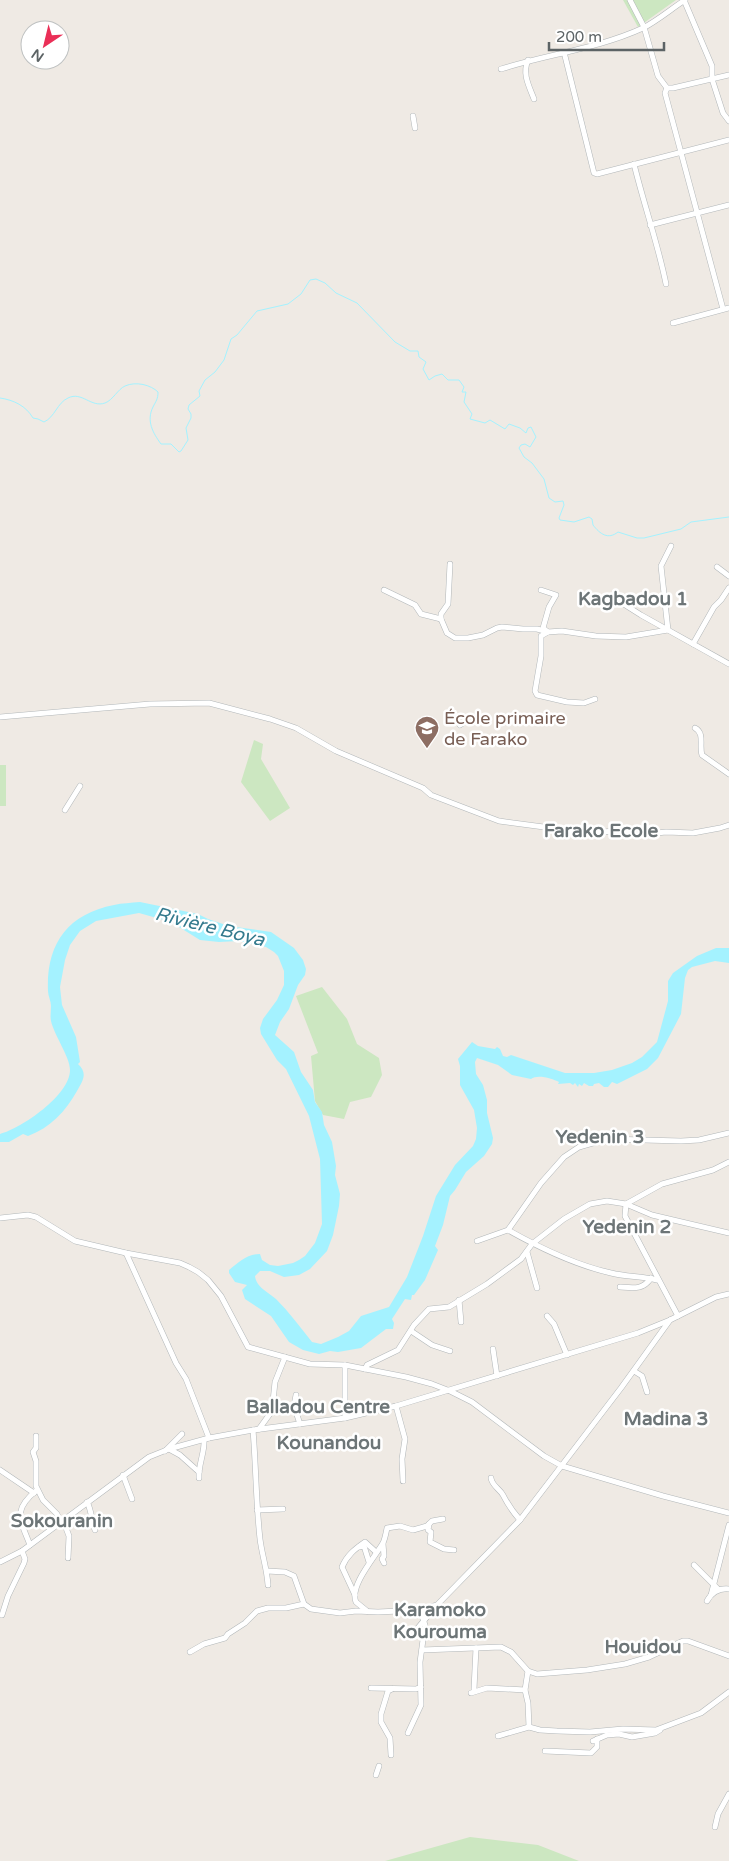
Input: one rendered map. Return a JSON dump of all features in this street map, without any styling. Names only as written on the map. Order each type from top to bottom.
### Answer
[{"type":"street","points":[[630,0],[644,28],[658,76],[666,88],[697,214],[726,309],[673,322]]},
{"type":"street","points":[[501,69],[528,60],[603,43],[644,28],[684,0],[712,66],[712,79],[723,113],[729,121]]},
{"type":"street","points":[[564,52],[594,173],[598,174],[729,140]]},
{"type":"street","points":[[528,60],[525,73],[534,99]]},
{"type":"street","points":[[666,88],[729,75]]},
{"type":"street","points":[[413,116],[415,128]]},
{"type":"street","points":[[634,164],[650,225],[660,254],[666,284]]},
{"type":"street","points":[[650,225],[729,205]]},
{"type":"street","points":[[666,628],[661,566],[671,546]]},
{"type":"street","points":[[441,619],[448,604],[450,564]]},
{"type":"street","points":[[717,567],[729,576]]},
{"type":"street","points":[[693,644],[714,607],[722,600],[729,588]]},
{"type":"street","points":[[384,590],[415,605],[421,614],[441,619],[448,633],[455,638],[483,635],[502,627],[626,637],[666,628]]},
{"type":"street","points":[[542,590],[556,595],[543,628],[548,632]]},
{"type":"street","points":[[622,603],[729,664]]},
{"type":"street","points":[[548,632],[541,636],[541,656],[535,691],[537,695],[566,702],[584,703],[595,699]]},
{"type":"street","points":[[0,718],[150,704],[208,702],[296,728],[336,751],[423,788],[431,795],[499,821],[593,834],[615,831],[638,835],[666,832],[693,833],[729,825]]},
{"type":"street","points":[[695,728],[701,734],[702,755],[729,774]]},
{"type":"street","points":[[66,810],[80,786]]},
{"type":"street","points":[[477,1240],[508,1230],[541,1183],[564,1157],[579,1147],[607,1139],[682,1141],[699,1140],[729,1133]]},
{"type":"street","points":[[626,1204],[662,1184],[713,1170],[729,1162]]},
{"type":"street","points":[[365,1369],[367,1365],[398,1350],[423,1314],[429,1309],[444,1309],[505,1271],[521,1259],[532,1244],[573,1212],[590,1204],[608,1202],[626,1204],[652,1215],[672,1218],[729,1233]]},
{"type":"street","points":[[626,1204],[625,1216],[678,1316]]},
{"type":"street","points":[[0,1218],[28,1215],[36,1217],[75,1241],[126,1253],[180,1262],[198,1272],[221,1296],[248,1347],[310,1364],[345,1365],[406,1377],[450,1391],[472,1402],[544,1456],[562,1466],[663,1496],[729,1513]]},
{"type":"street","points":[[508,1230],[532,1244],[589,1267],[613,1274],[658,1280]]},
{"type":"street","points":[[527,1252],[537,1288]]},
{"type":"street","points":[[126,1253],[176,1363],[186,1378],[206,1439],[199,1475],[180,1455],[167,1450]]},
{"type":"street","points":[[620,1287],[644,1287],[651,1278]]},
{"type":"street","points":[[0,1562],[22,1551],[148,1457],[167,1450],[206,1439],[256,1429],[345,1418],[396,1406],[638,1333],[670,1320],[716,1297],[729,1294]]},
{"type":"street","points":[[459,1300],[461,1322]]},
{"type":"street","points":[[547,1316],[554,1324],[567,1355]]},
{"type":"street","points":[[417,1629],[437,1605],[520,1520],[634,1371],[670,1320]]},
{"type":"street","points":[[657,1337],[660,1324]]},
{"type":"street","points":[[411,1331],[429,1344],[450,1351]]},
{"type":"street","points":[[493,1349],[496,1376]]},
{"type":"street","points":[[268,1585],[267,1570],[263,1562],[257,1510],[256,1429],[272,1411],[275,1382],[285,1357]]},
{"type":"street","points":[[345,1365],[345,1418]]},
{"type":"street","points":[[634,1371],[642,1376],[647,1392]]},
{"type":"street","points":[[296,1395],[294,1406],[300,1424]]},
{"type":"street","points":[[396,1406],[405,1439],[402,1459],[402,1481]]},
{"type":"street","points":[[167,1450],[182,1434]]},
{"type":"street","points":[[30,1545],[19,1518],[23,1504],[36,1492],[36,1461],[33,1452],[36,1448],[36,1436]]},
{"type":"street","points":[[0,1470],[36,1492],[57,1514],[69,1536],[68,1558]]},
{"type":"street","points":[[123,1475],[132,1498]]},
{"type":"street","points":[[491,1478],[492,1483],[503,1494],[505,1502],[520,1520]]},
{"type":"street","points":[[87,1502],[92,1511],[92,1522],[95,1530]]},
{"type":"street","points":[[257,1510],[283,1509]]},
{"type":"street","points":[[384,1563],[382,1559],[384,1556],[383,1544],[387,1528],[400,1526],[413,1530],[427,1526],[432,1521],[443,1519]]},
{"type":"street","points":[[430,1524],[428,1530],[431,1532],[429,1535],[430,1542],[444,1549],[454,1550]]},
{"type":"street","points":[[711,1595],[729,1525]]},
{"type":"street","points":[[367,1611],[356,1602],[355,1595],[342,1567],[348,1556],[365,1542],[376,1552]]},
{"type":"street","points":[[355,1595],[369,1563],[383,1544]]},
{"type":"street","points":[[358,1547],[364,1546],[369,1563]]},
{"type":"street","points":[[2,1615],[8,1596],[24,1563],[25,1559],[22,1551]]},
{"type":"street","points":[[694,1565],[718,1589]]},
{"type":"street","points":[[267,1570],[285,1572],[294,1576],[304,1604],[312,1609],[340,1613],[420,1610],[437,1605]]},
{"type":"street","points":[[707,1601],[718,1589],[729,1589]]},
{"type":"street","points":[[190,1652],[204,1644],[225,1638],[245,1623],[257,1610],[286,1608],[304,1604]]},
{"type":"street","points":[[408,1733],[421,1705],[420,1662],[424,1621],[420,1610]]},
{"type":"street","points":[[422,1650],[501,1647],[511,1652],[528,1671],[537,1674],[587,1670],[625,1664],[649,1657],[683,1641],[688,1641],[729,1656]]},
{"type":"street","points":[[476,1648],[473,1691],[487,1688],[525,1690]]},
{"type":"street","points":[[528,1671],[525,1690],[528,1703],[529,1726]]},
{"type":"street","points":[[371,1688],[421,1688]]},
{"type":"street","points":[[391,1755],[390,1738],[381,1722],[381,1714],[388,1691],[392,1689]]},
{"type":"street","points":[[545,1751],[591,1754],[597,1747],[595,1740],[607,1734],[632,1737],[655,1733],[701,1713],[729,1692]]},
{"type":"street","points":[[498,1736],[529,1726],[540,1730],[590,1732],[623,1729],[652,1730],[668,1727]]},
{"type":"street","points":[[376,1774],[379,1766]]},
{"type":"street","points":[[715,1827],[718,1814],[729,1794]]},
{"type":"green space","points":[[623,0],[676,0],[638,27]]},
{"type":"green space","points":[[254,740],[263,744],[261,759],[290,808],[270,821],[241,782]]},
{"type":"green space","points":[[0,765],[6,765],[6,806],[0,806]]},
{"type":"green space","points":[[322,987],[347,1019],[357,1044],[379,1058],[382,1075],[371,1097],[350,1102],[344,1119],[323,1115],[315,1101],[311,1056],[318,1053],[296,996]]},
{"type":"green space","points":[[470,1837],[538,1845],[579,1861],[385,1861]]},
{"type":"water","name":"Rivière Boya","points":[[140,902],[198,914],[229,926],[271,932],[294,948],[303,960],[306,969],[305,975],[298,985],[289,1009],[280,1022],[275,1035],[294,1052],[301,1072],[313,1090],[315,1102],[322,1112],[324,1125],[332,1142],[336,1166],[335,1175],[340,1194],[339,1206],[333,1235],[327,1251],[310,1269],[299,1275],[284,1277],[270,1271],[260,1271],[255,1276],[260,1286],[281,1304],[312,1342],[321,1344],[349,1331],[361,1316],[389,1307],[407,1277],[436,1196],[455,1165],[473,1146],[477,1128],[474,1110],[460,1085],[458,1059],[472,1042],[478,1046],[495,1049],[497,1047],[503,1056],[511,1055],[565,1073],[594,1073],[612,1070],[632,1063],[642,1057],[657,1042],[668,1001],[668,981],[673,973],[697,956],[716,948],[729,948],[729,963],[715,961],[692,967],[688,970],[685,978],[681,1014],[658,1058],[647,1069],[617,1084],[612,1082],[608,1087],[604,1087],[599,1083],[589,1086],[584,1083],[582,1086],[579,1084],[578,1087],[575,1083],[573,1085],[570,1083],[558,1084],[559,1082],[545,1077],[531,1079],[512,1075],[498,1065],[477,1058],[475,1062],[476,1074],[483,1085],[487,1100],[487,1113],[493,1138],[492,1144],[484,1156],[466,1172],[450,1196],[443,1225],[435,1246],[438,1250],[425,1280],[414,1295],[412,1295],[411,1300],[405,1299],[392,1319],[394,1323],[393,1329],[386,1329],[361,1348],[319,1354],[303,1350],[289,1342],[271,1316],[245,1299],[242,1290],[247,1285],[235,1282],[229,1273],[229,1270],[240,1261],[255,1254],[260,1254],[262,1260],[270,1265],[278,1266],[299,1260],[305,1256],[315,1243],[322,1224],[320,1159],[309,1116],[286,1069],[277,1060],[261,1034],[260,1028],[263,1019],[277,1000],[284,985],[284,971],[278,956],[274,952],[266,947],[239,941],[219,942],[200,940],[171,922],[139,913],[96,921],[80,931],[70,945],[60,987],[62,1005],[76,1037],[80,1062],[78,1064],[84,1074],[83,1080],[68,1105],[50,1124],[28,1136],[23,1134],[9,1142],[0,1142],[0,1134],[32,1118],[54,1100],[68,1080],[69,1065],[51,1021],[51,1004],[48,993],[48,974],[51,959],[63,934],[72,924],[98,909],[123,903]]},
{"type":"waterway","points":[[0,398],[19,404],[33,418],[44,422],[51,417],[64,400],[73,396],[100,404],[108,402],[125,386],[134,384],[147,386],[158,392],[150,417],[153,431],[161,444],[171,444],[179,452],[188,440],[186,428],[191,418],[188,409],[189,405],[200,396],[199,391],[205,380],[215,372],[224,360],[231,339],[237,335],[257,311],[288,304],[301,294],[310,280],[316,279],[325,283],[336,293],[357,303],[395,342],[410,351],[418,351],[419,357],[426,362],[423,369],[429,380],[442,374],[448,380],[459,380],[464,387],[462,392],[466,392],[464,402],[472,414],[470,419],[485,423],[490,420],[505,429],[509,424],[520,428],[526,433],[528,428],[531,427],[536,437],[530,447],[525,444],[519,448],[524,457],[532,463],[544,479],[549,498],[555,502],[563,501],[564,505],[560,520],[574,522],[589,517],[592,519],[593,525],[604,535],[611,536],[618,532],[637,538],[644,538],[681,529],[691,522],[729,517]]},
{"type":"place","name":"École primaire de Farako","points":[[427,749]]},
{"type":"district","name":"Kagbadou 1","points":[[633,598]]},
{"type":"district","name":"Farako Ecole","points":[[601,830]]},
{"type":"district","name":"Yedenin 3","points":[[600,1136]]},
{"type":"district","name":"Yedenin 2","points":[[627,1226]]},
{"type":"district","name":"Balladou Centre","points":[[318,1406]]},
{"type":"district","name":"Madina 3","points":[[666,1418]]},
{"type":"district","name":"Kounandou","points":[[329,1442]]},
{"type":"district","name":"Sokouranin","points":[[62,1520]]},
{"type":"district","name":"Karamoko Kourouma","points":[[440,1620]]},
{"type":"district","name":"Houidou","points":[[643,1646]]}]
